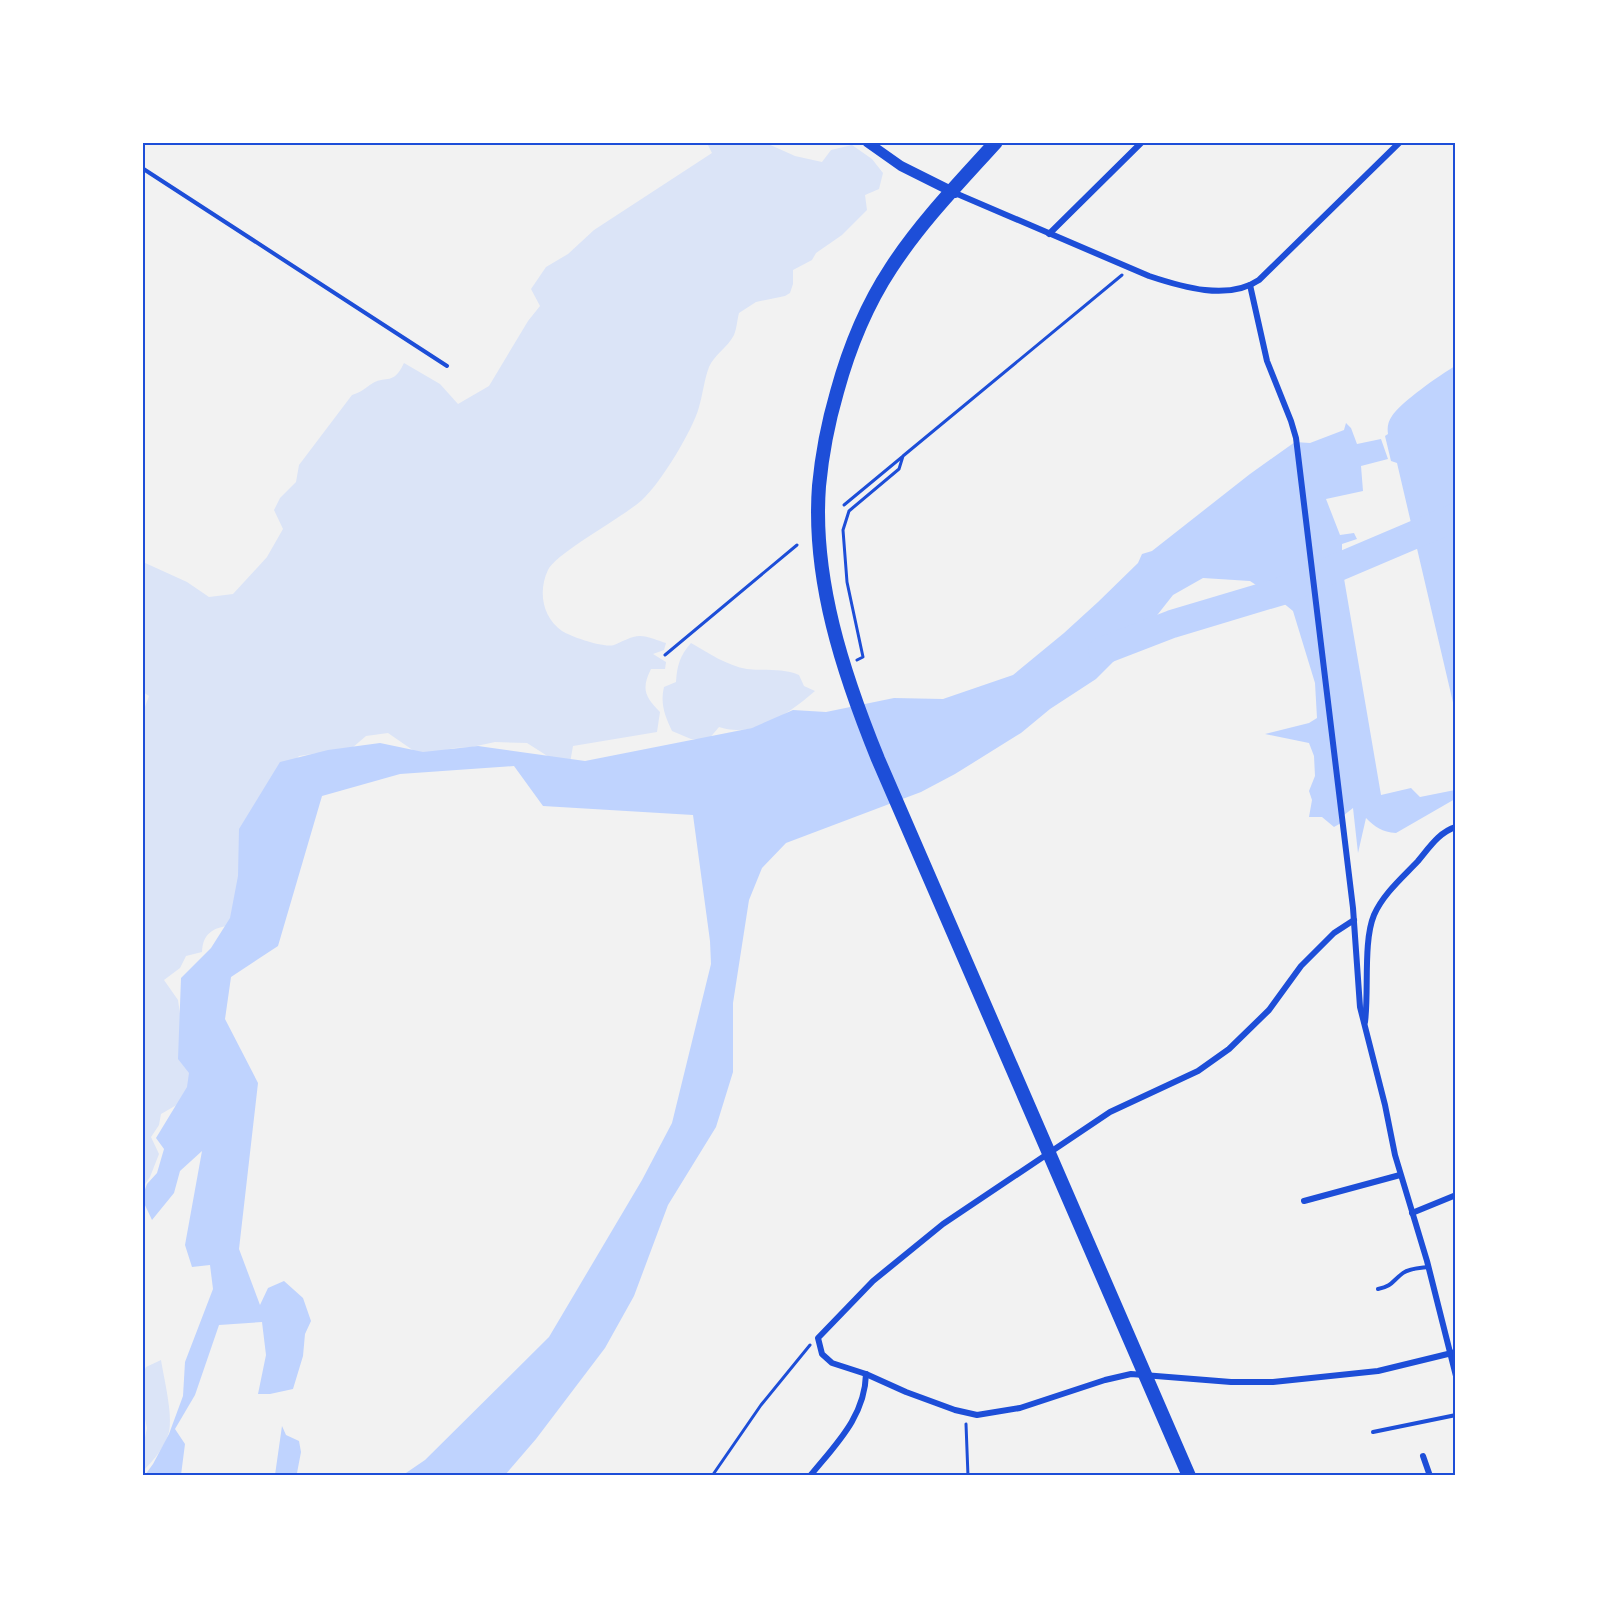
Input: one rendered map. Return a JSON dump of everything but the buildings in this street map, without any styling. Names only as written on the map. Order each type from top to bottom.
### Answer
[{"type":"highway","points":[[996,142],[904,248],[876,292],[856,334],[831,411],[819,486],[818,511],[828,602],[849,681],[884,774],[1189,1476]]},
{"type":"street","points":[[867,142],[901,166],[953,192],[1131,268],[1175,284],[1222,289],[1250,285],[1268,271],[1400,142]]},
{"type":"street","points":[[1049,234],[1142,142]]},
{"type":"street","points":[[1250,285],[1267,361],[1292,421],[1296,438],[1353,908],[1359,997],[1364,1025],[1400,1175],[1453,1353],[1455,1376]]},
{"type":"street","points":[[1364,1025],[1370,936],[1374,916],[1388,894],[1437,839],[1455,827]]},
{"type":"street","points":[[1354,920],[1334,933],[1301,966],[1269,1010],[1229,1049],[1198,1071],[1110,1112],[1048,1149],[921,1240],[873,1281],[818,1338],[822,1354],[832,1363],[971,1414],[1002,1412],[1131,1374],[1245,1383],[1273,1382],[1378,1371],[1453,1353]]},
{"type":"street","points":[[1304,1201],[1400,1175]]},
{"type":"street","points":[[1412,1213],[1455,1195]]},
{"type":"street","points":[[810,1476],[853,1421],[863,1396],[866,1374]]},
{"type":"street","points":[[1423,1456],[1430,1476]]},
{"type":"lane","points":[[142,168],[447,366]]},
{"type":"lane","points":[[1378,1289],[1389,1287],[1408,1270],[1428,1267]]},
{"type":"lane","points":[[1373,1431],[1455,1415]]},
{"type":"path","points":[[844,505],[1131,268]]},
{"type":"path","points":[[844,665],[863,657],[847,582],[843,530],[846,519],[849,511],[899,468],[903,456]]},
{"type":"path","points":[[665,655],[796,545]]},
{"type":"path","points":[[712,1476],[783,1377],[818,1338]]},
{"type":"path","points":[[968,1476],[966,1423],[971,1414]]},
{"type":"shaded area","points":[[707,143],[766,143],[795,156],[822,162],[831,150],[852,145],[872,159],[883,173],[879,189],[865,195],[867,210],[842,235],[816,253],[812,260],[793,270],[793,284],[790,293],[756,302],[739,313],[734,335],[709,367],[696,417],[690,429],[666,470],[649,492],[633,507],[563,555],[548,570],[543,586],[544,603],[550,619],[562,631],[580,639],[609,646],[640,636],[666,643],[664,650],[653,654],[666,662],[665,669],[651,669],[645,687],[651,702],[660,712],[657,732],[573,746],[570,763],[549,757],[527,743],[495,742],[434,753],[417,753],[388,733],[366,736],[352,748],[299,756],[278,779],[231,925],[210,932],[202,952],[186,956],[180,968],[164,980],[178,1000],[183,1034],[192,1060],[187,1099],[161,1114],[159,1125],[151,1137],[159,1154],[150,1177],[143,1187],[142,715],[149,696],[143,692],[143,562],[187,582],[209,597],[233,594],[267,557],[283,529],[274,510],[280,498],[296,482],[299,465],[352,395],[373,383],[390,379],[396,375],[404,363],[440,384],[458,404],[489,386],[528,321],[540,306],[531,289],[546,267],[568,254],[594,230],[712,153]]},
{"type":"shaded area","points":[[691,643],[733,665],[747,669],[799,675],[804,686],[815,691],[783,715],[758,727],[732,730],[719,727],[708,740],[691,739],[672,731],[665,715],[663,699],[664,687],[676,682],[680,661]]},
{"type":"shaded area","points":[[161,1360],[169,1406],[169,1432],[162,1448],[143,1471],[143,1447],[147,1428],[143,1410],[143,1373],[146,1367]]},
{"type":"water","points":[[1455,366],[1455,711],[1397,463],[1391,461],[1385,436],[1388,434],[1390,420],[1397,410],[1421,389]]},
{"type":"water","points":[[1346,423],[1351,428],[1357,444],[1381,439],[1388,459],[1361,466],[1363,491],[1326,499],[1340,535],[1354,533],[1357,539],[1342,544],[1340,555],[1381,795],[1411,788],[1420,797],[1455,790],[1455,799],[1396,833],[1379,828],[1366,818],[1358,853],[1353,808],[1339,819],[1341,823],[1334,827],[1322,817],[1309,817],[1312,800],[1309,791],[1315,776],[1314,756],[1309,743],[1265,734],[1309,723],[1317,718],[1315,683],[1293,611],[1250,581],[1203,578],[1173,595],[1147,628],[1096,679],[1050,709],[1021,733],[921,792],[786,843],[762,868],[749,900],[733,1003],[733,1072],[716,1127],[668,1205],[634,1296],[605,1348],[536,1439],[505,1475],[403,1475],[425,1460],[549,1337],[642,1180],[672,1123],[711,964],[693,815],[543,806],[514,766],[400,774],[322,796],[278,946],[231,977],[225,1019],[258,1083],[239,1249],[260,1305],[268,1288],[284,1281],[303,1298],[311,1321],[305,1334],[303,1356],[293,1389],[258,1394],[266,1355],[262,1322],[219,1325],[195,1395],[175,1429],[185,1444],[181,1475],[145,1475],[169,1434],[183,1396],[185,1362],[213,1289],[210,1265],[192,1267],[185,1245],[202,1151],[180,1171],[174,1193],[152,1220],[143,1201],[147,1184],[157,1173],[164,1149],[156,1138],[187,1087],[189,1073],[178,1059],[181,978],[211,948],[230,918],[238,876],[239,829],[280,762],[328,750],[380,743],[423,752],[478,746],[585,761],[752,728],[793,710],[826,712],[894,698],[943,699],[1013,675],[1098,602],[1138,563],[1142,554],[1152,551],[1250,474],[1295,442],[1310,443],[1344,430]]},
{"type":"water","points":[[282,1426],[286,1435],[299,1441],[301,1452],[297,1473],[294,1475],[275,1475]]},
{"type":"waterway","points":[[1102,651],[1172,624],[1282,591],[1456,517]]}]
